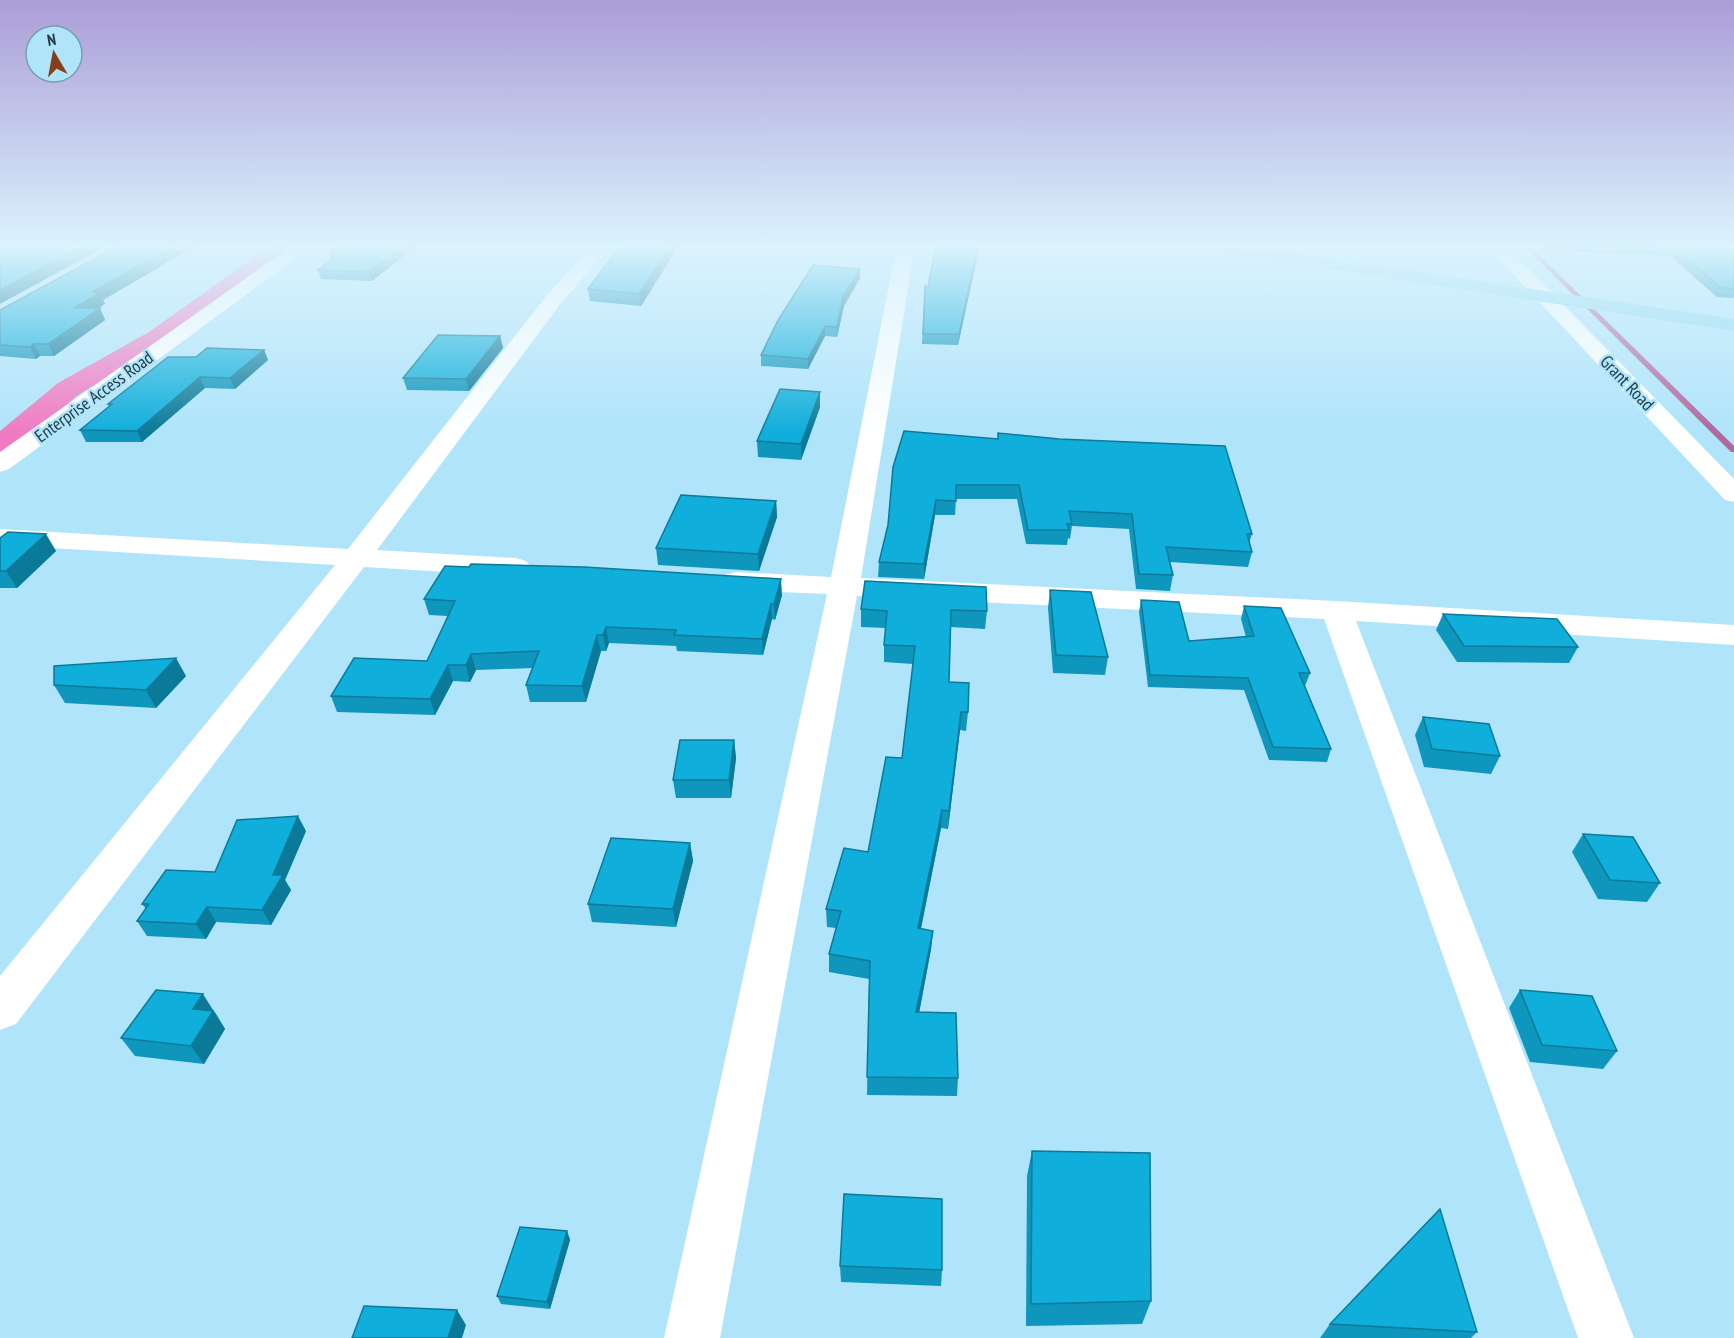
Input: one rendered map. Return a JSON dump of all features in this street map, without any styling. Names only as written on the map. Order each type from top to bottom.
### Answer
[{"type":"main road","points":[[1615,307],[1734,325]]},
{"type":"street","name":"Enterprise Access Road","points":[[0,465],[218,307]]},
{"type":"street","points":[[0,1010],[356,558],[548,307]]},
{"type":"street","points":[[692,1338],[844,587],[895,307]]},
{"type":"street","name":"Grant Road","points":[[1554,307],[1734,494]]},
{"type":"street","points":[[0,537],[546,569]]},
{"type":"street","points":[[713,579],[1336,610],[1734,634]]},
{"type":"street","points":[[1336,610],[1606,1338]]},
{"type":"building","points":[[5,307],[100,308],[48,344],[34,344],[30,347],[0,345],[0,310]]},
{"type":"building","points":[[786,307],[841,307],[837,327],[825,326],[808,359],[761,355]]},
{"type":"building","points":[[924,307],[965,307],[959,334],[923,334]]},
{"type":"building","points":[[438,335],[500,336],[466,379],[403,378]]},
{"type":"building","points":[[207,348],[264,350],[230,378],[200,377],[137,431],[80,430],[112,404],[108,404],[168,357],[196,357]]},
{"type":"building","points":[[780,389],[820,392],[801,444],[757,441]]},
{"type":"building","points":[[904,431],[998,439],[998,433],[1059,439],[1225,446],[1252,534],[1247,534],[1252,552],[1166,547],[1173,575],[1139,574],[1132,514],[1069,511],[1072,524],[1067,524],[1069,530],[1028,530],[1019,485],[956,485],[956,501],[936,500],[924,564],[879,562],[888,525],[893,467]]},
{"type":"building","points":[[681,495],[776,501],[758,554],[656,548]]},
{"type":"building","points":[[8,532],[46,534],[6,571],[0,571],[0,538]]},
{"type":"building","points":[[471,564],[584,567],[781,579],[774,604],[771,604],[762,639],[674,635],[676,630],[606,627],[603,635],[597,635],[582,686],[526,685],[539,651],[471,654],[466,665],[448,665],[430,699],[331,696],[354,658],[427,661],[455,601],[424,599],[445,566],[469,567]]},
{"type":"building","points":[[865,581],[986,587],[987,611],[951,610],[949,682],[969,683],[968,712],[961,712],[949,811],[942,810],[918,928],[933,931],[916,1012],[956,1013],[958,1078],[867,1077],[870,961],[829,954],[841,911],[826,909],[844,848],[868,852],[886,757],[902,758],[915,646],[884,645],[887,611],[861,609]]},
{"type":"building","points":[[1050,590],[1091,592],[1108,657],[1056,655]]},
{"type":"building","points":[[1141,600],[1179,602],[1189,641],[1254,636],[1244,606],[1281,608],[1310,673],[1299,673],[1331,749],[1273,747],[1248,678],[1150,675]]},
{"type":"building","points":[[1443,614],[1557,619],[1578,647],[1464,646]]},
{"type":"building","points":[[176,658],[146,690],[54,685],[54,666]]},
{"type":"building","points":[[1423,717],[1489,724],[1500,756],[1432,749]]},
{"type":"building","points":[[680,740],[734,740],[729,780],[673,780]]},
{"type":"building","points":[[298,816],[273,875],[283,875],[262,910],[207,907],[196,924],[137,921],[149,904],[142,904],[166,870],[215,872],[237,820]]},
{"type":"building","points":[[1583,834],[1633,837],[1660,883],[1610,880]]},
{"type":"building","points":[[611,838],[690,843],[673,909],[588,904]]},
{"type":"building","points":[[156,990],[203,994],[193,1009],[213,1011],[191,1046],[121,1038]]},
{"type":"building","points":[[1520,990],[1592,996],[1617,1051],[1542,1045]]},
{"type":"building","points":[[1032,1151],[1150,1153],[1151,1301],[1031,1304]]},
{"type":"building","points":[[844,1194],[942,1199],[942,1270],[840,1266]]},
{"type":"building","points":[[1440,1209],[1477,1332],[1330,1324]]},
{"type":"building","points":[[520,1227],[567,1231],[547,1302],[497,1296]]},
{"type":"building","points":[[364,1306],[457,1310],[448,1338],[352,1338]]},
{"type":"waterway","points":[[0,443],[17,433],[68,389],[158,337],[199,307]]},
{"type":"waterway","points":[[1589,307],[1734,450]]}]
